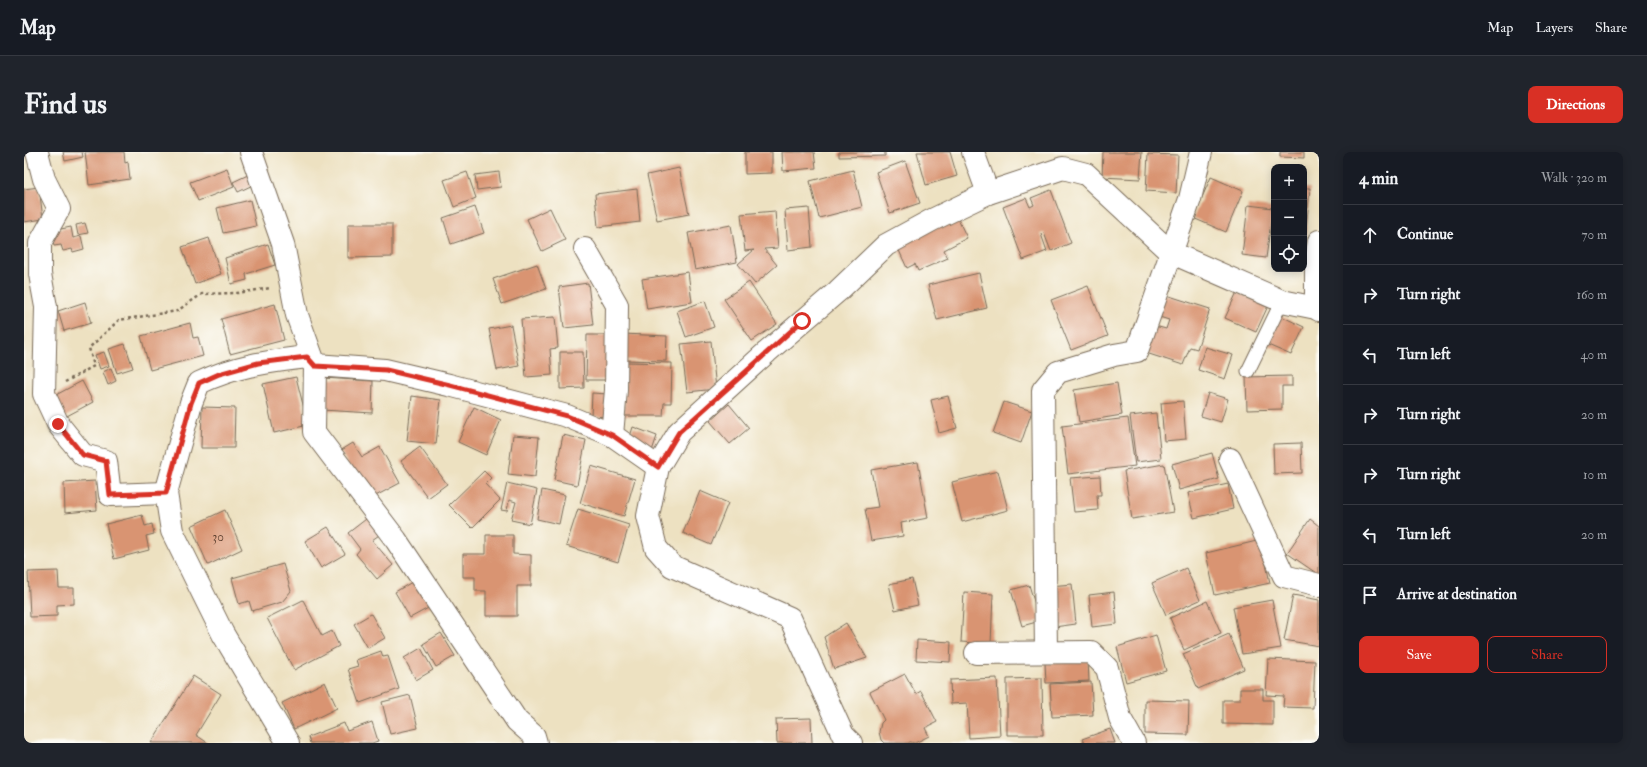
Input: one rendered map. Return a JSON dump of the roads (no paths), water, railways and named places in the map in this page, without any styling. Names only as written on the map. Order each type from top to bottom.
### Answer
[{"type":"street","points":[[37,152],[44,180],[59,209],[40,242],[40,274],[46,307],[44,394],[58,424],[83,455],[106,461],[110,495],[166,493]]},
{"type":"street","points":[[251,152],[283,244],[297,314],[315,366],[314,432],[396,540],[517,721],[534,736],[536,743]]},
{"type":"street","points":[[973,152],[988,193]]},
{"type":"street","points":[[1046,652],[1043,390],[1058,372],[1114,355],[1137,351],[1170,252],[1190,199],[1201,152]]},
{"type":"street","points":[[851,743],[843,735],[790,618],[672,566],[656,548],[648,516],[658,467],[679,432],[767,352],[838,291],[886,245],[932,220],[988,193],[1063,168],[1086,174],[1170,252],[1282,301],[1317,309],[1316,260],[1319,241]]},
{"type":"street","points":[[585,249],[617,305],[616,390],[612,435]]},
{"type":"street","points":[[288,743],[223,634],[172,531],[166,493],[191,403],[199,383],[219,374],[258,363],[307,357],[315,366],[386,370],[567,416],[612,435],[658,467]]},
{"type":"street","points":[[1230,459],[1284,576],[1319,585]]},
{"type":"street","points":[[976,653],[1091,652],[1107,668],[1120,718],[1134,743]]},
{"type":"lane","points":[[1248,371],[1282,301]]}]
